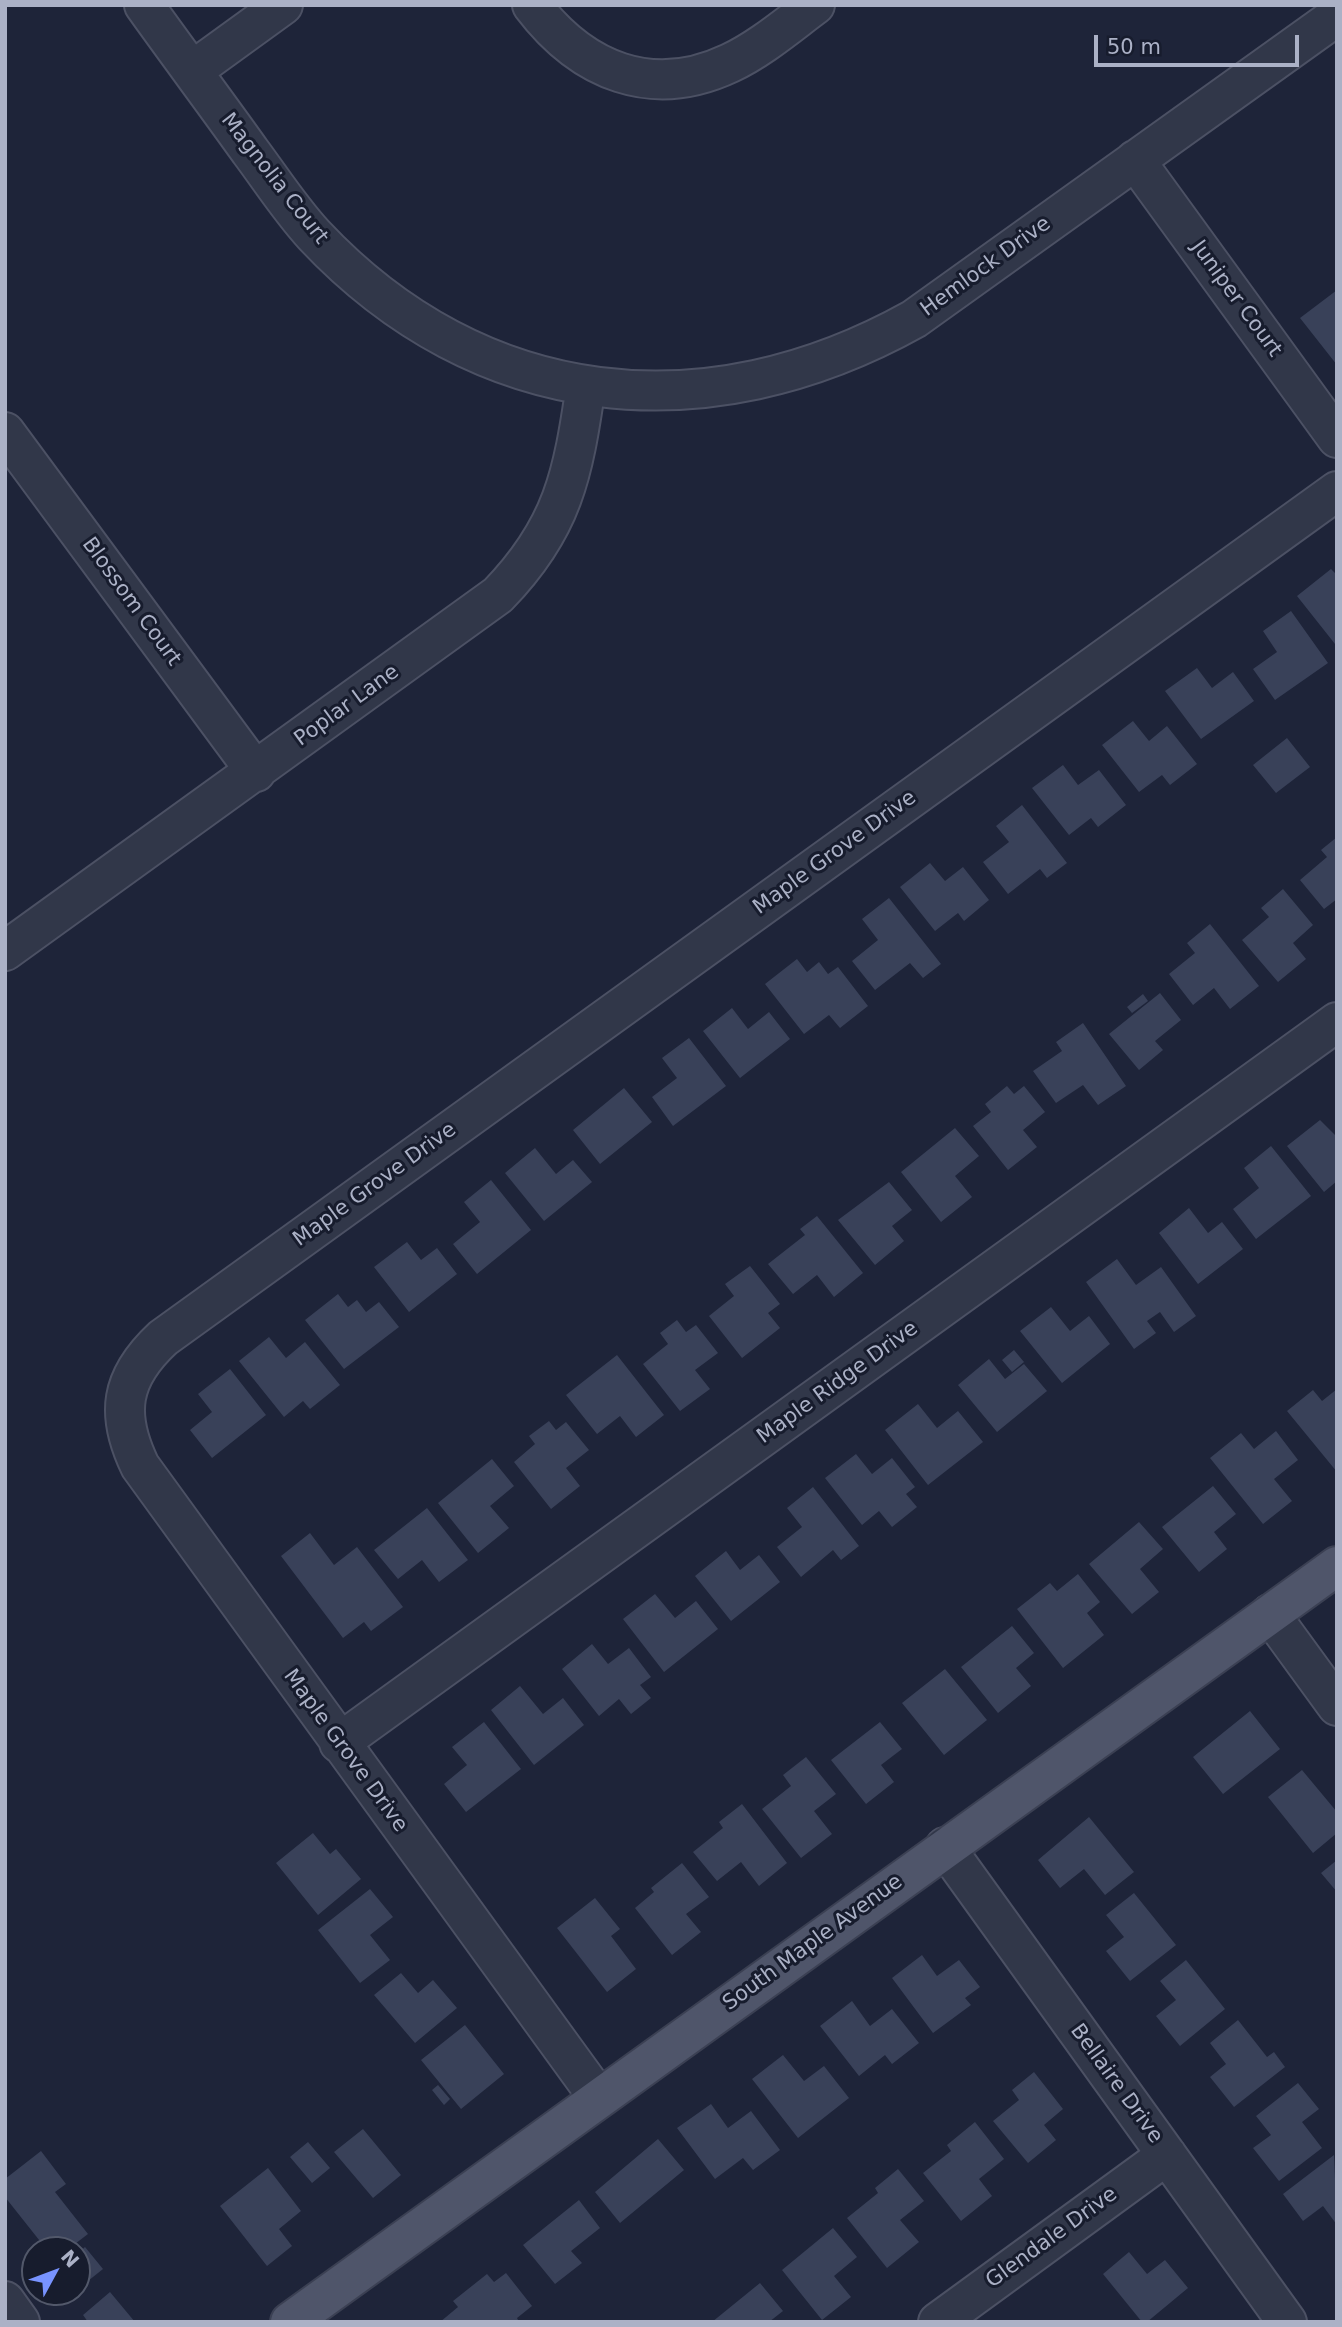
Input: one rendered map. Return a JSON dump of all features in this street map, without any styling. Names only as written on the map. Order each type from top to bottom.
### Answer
[{"type":"main road","name":"South Maple Avenue","points":[[290,2322],[598,2097],[1337,1566]]},
{"type":"street","name":"Magnolia Court","points":[[144,5],[299,218],[350,271],[394,306],[436,332],[495,359],[586,385]]},
{"type":"street","points":[[192,71],[283,5]]},
{"type":"street","points":[[532,5],[555,34],[594,63],[616,72],[661,79],[685,77],[731,63],[815,5]]},
{"type":"street","name":"Hemlock Drive","points":[[586,385],[677,392],[737,386],[795,372],[843,355],[914,320],[1337,16]]},
{"type":"street","name":"Juniper Court","points":[[1135,160],[1337,438]]},
{"type":"street","name":"Poplar Lane","points":[[5,951],[498,596],[520,572],[548,532],[566,491],[577,451],[586,385]]},
{"type":"street","name":"Blossom Court","points":[[5,432],[256,772]]},
{"type":"street","name":"Maple Grove Drive","points":[[598,2097],[339,1743],[141,1466],[125,1430],[125,1404],[136,1367],[144,1355],[163,1338],[1337,491]]},
{"type":"street","name":"Maple Ridge Drive","points":[[339,1743],[1337,1022]]},
{"type":"street","points":[[1270,1614],[1337,1706]]},
{"type":"street","name":"Bellaire Drive","points":[[945,1847],[1287,2322]]},
{"type":"street","name":"Glendale Drive","points":[[938,2322],[1167,2155]]},
{"type":"street","points":[[5,2301],[20,2322]]},
{"type":"building","points":[[1337,290],[1337,365],[1300,318]]},
{"type":"building","points":[[1331,569],[1337,575],[1335,644],[1297,596]]},
{"type":"building","points":[[1291,611],[1328,663],[1275,700],[1253,669],[1277,652],[1263,631]]},
{"type":"building","points":[[1197,668],[1212,688],[1233,672],[1254,701],[1201,739],[1165,691]]},
{"type":"building","points":[[1133,721],[1149,741],[1167,726],[1197,764],[1170,785],[1162,775],[1139,792],[1102,745]]},
{"type":"building","points":[[1287,738],[1310,767],[1276,793],[1253,765]]},
{"type":"building","points":[[1063,765],[1078,785],[1099,770],[1126,805],[1098,827],[1091,818],[1069,835],[1032,788]]},
{"type":"building","points":[[1022,805],[1067,863],[1047,878],[1040,869],[1008,894],[983,862],[1009,842],[996,826]]},
{"type":"building","points":[[1337,837],[1337,899],[1324,909],[1300,880],[1327,857],[1321,850]]},
{"type":"building","points":[[930,863],[945,881],[963,867],[989,900],[964,921],[958,913],[935,931],[900,887]]},
{"type":"building","points":[[1283,889],[1313,925],[1293,943],[1306,959],[1278,982],[1242,940],[1269,917],[1261,908]]},
{"type":"building","points":[[889,898],[941,964],[923,978],[910,963],[875,990],[852,961],[878,940],[862,919]]},
{"type":"building","points":[[1210,924],[1259,986],[1230,1009],[1214,988],[1193,1005],[1169,974],[1195,953],[1187,943]]},
{"type":"building","points":[[797,959],[807,972],[819,962],[828,974],[838,967],[868,1006],[840,1028],[829,1015],[804,1034],[765,984]]},
{"type":"building","points":[[1160,993],[1181,1020],[1155,1041],[1163,1050],[1139,1070],[1109,1034]]},
{"type":"building","points":[[1143,994],[1148,1001],[1132,1013],[1127,1007]]},
{"type":"building","points":[[732,1008],[748,1029],[769,1012],[790,1039],[740,1078],[703,1031]]},
{"type":"building","points":[[1083,1023],[1126,1086],[1098,1105],[1083,1085],[1056,1103],[1033,1071],[1062,1051],[1056,1042]]},
{"type":"building","points":[[689,1038],[726,1086],[673,1126],[652,1097],[677,1078],[662,1058]]},
{"type":"building","points":[[1007,1086],[1014,1094],[1024,1086],[1045,1112],[1023,1130],[1037,1147],[1008,1170],[973,1126],[991,1112],[985,1104]]},
{"type":"building","points":[[624,1088],[652,1122],[600,1164],[573,1130]]},
{"type":"building","points":[[1320,1120],[1337,1137],[1337,1181],[1324,1192],[1287,1146]]},
{"type":"building","points":[[955,1128],[979,1156],[955,1176],[972,1197],[941,1222],[901,1172]]},
{"type":"building","points":[[1271,1146],[1311,1196],[1256,1239],[1233,1209],[1259,1188],[1244,1168]]},
{"type":"building","points":[[535,1148],[556,1174],[573,1160],[592,1182],[544,1221],[505,1173]]},
{"type":"building","points":[[491,1180],[531,1230],[477,1274],[453,1244],[480,1222],[464,1202]]},
{"type":"building","points":[[889,1182],[912,1210],[892,1226],[904,1241],[875,1265],[838,1220]]},
{"type":"building","points":[[1189,1208],[1208,1233],[1222,1222],[1243,1249],[1198,1284],[1159,1233]]},
{"type":"building","points":[[817,1216],[863,1273],[834,1297],[817,1275],[793,1294],[768,1264],[805,1235],[800,1229]]},
{"type":"building","points":[[407,1242],[421,1260],[437,1248],[457,1274],[409,1312],[374,1267]]},
{"type":"building","points":[[1117,1259],[1136,1285],[1161,1267],[1196,1316],[1174,1332],[1160,1312],[1147,1321],[1156,1333],[1134,1349],[1086,1282]]},
{"type":"building","points":[[750,1266],[780,1304],[768,1313],[780,1328],[742,1358],[709,1316],[734,1296],[725,1284]]},
{"type":"building","points":[[338,1294],[348,1307],[357,1300],[366,1312],[379,1302],[399,1327],[344,1369],[305,1320]]},
{"type":"building","points":[[1051,1307],[1070,1331],[1089,1316],[1110,1344],[1062,1383],[1020,1331]]},
{"type":"building","points":[[677,1320],[686,1332],[696,1325],[718,1353],[695,1370],[710,1389],[680,1411],[643,1364],[668,1344],[660,1333]]},
{"type":"building","points":[[269,1337],[286,1358],[305,1342],[340,1385],[310,1409],[303,1401],[284,1417],[239,1361]]},
{"type":"building","points":[[1014,1350],[1024,1362],[1012,1372],[1002,1360]]},
{"type":"building","points":[[617,1355],[664,1415],[636,1437],[620,1416],[597,1434],[566,1395]]},
{"type":"building","points":[[989,1359],[1005,1379],[1024,1364],[1047,1391],[997,1432],[958,1385]]},
{"type":"building","points":[[230,1369],[266,1415],[212,1458],[190,1430],[212,1412],[198,1394]]},
{"type":"building","points":[[1337,1389],[1337,1472],[1287,1411],[1313,1390],[1322,1401]]},
{"type":"building","points":[[918,1404],[937,1428],[958,1411],[983,1442],[928,1485],[885,1430]]},
{"type":"building","points":[[549,1421],[556,1430],[566,1422],[589,1450],[566,1468],[580,1486],[551,1509],[514,1462],[535,1444],[529,1436]]},
{"type":"building","points":[[1276,1431],[1298,1460],[1274,1479],[1292,1501],[1263,1524],[1210,1458],[1241,1433],[1254,1449]]},
{"type":"building","points":[[856,1454],[872,1474],[892,1458],[915,1487],[906,1494],[917,1507],[892,1527],[879,1511],[862,1525],[825,1478]]},
{"type":"building","points":[[492,1459],[514,1486],[490,1506],[509,1528],[478,1553],[438,1503]]},
{"type":"building","points":[[1213,1486],[1236,1514],[1214,1532],[1227,1549],[1199,1572],[1162,1527]]},
{"type":"building","points":[[813,1487],[859,1546],[841,1560],[833,1550],[801,1577],[777,1547],[802,1527],[787,1508]]},
{"type":"building","points":[[427,1508],[468,1560],[439,1582],[422,1560],[398,1579],[374,1550]]},
{"type":"building","points":[[1139,1522],[1163,1549],[1140,1569],[1159,1592],[1132,1614],[1089,1564]]},
{"type":"building","points":[[310,1533],[334,1565],[357,1547],[403,1607],[371,1631],[364,1622],[343,1638],[281,1556]]},
{"type":"building","points":[[726,1551],[740,1570],[759,1555],[780,1582],[731,1621],[695,1576]]},
{"type":"building","points":[[1078,1574],[1100,1602],[1087,1613],[1104,1635],[1063,1668],[1017,1609],[1050,1583],[1057,1591]]},
{"type":"building","points":[[655,1594],[675,1618],[696,1601],[718,1629],[664,1672],[623,1619]]},
{"type":"building","points":[[1012,1626],[1034,1653],[1016,1668],[1031,1686],[998,1713],[961,1667]]},
{"type":"building","points":[[592,1644],[608,1664],[629,1648],[651,1677],[640,1685],[651,1698],[631,1714],[619,1699],[599,1716],[562,1669]]},
{"type":"building","points":[[945,1669],[987,1720],[944,1755],[902,1703]]},
{"type":"building","points":[[520,1686],[543,1714],[563,1698],[584,1725],[534,1765],[491,1710]]},
{"type":"building","points":[[1250,1711],[1280,1749],[1223,1794],[1193,1757]]},
{"type":"building","points":[[484,1722],[521,1769],[466,1812],[444,1784],[467,1765],[452,1747]]},
{"type":"building","points":[[880,1722],[902,1749],[881,1765],[894,1782],[866,1804],[831,1760]]},
{"type":"building","points":[[806,1757],[836,1794],[814,1811],[832,1834],[801,1858],[762,1809],[791,1786],[783,1775]]},
{"type":"building","points":[[1302,1770],[1337,1812],[1337,1833],[1313,1853],[1268,1797]]},
{"type":"building","points":[[742,1804],[787,1863],[759,1886],[741,1862],[717,1881],[693,1852],[723,1828],[719,1822]]},
{"type":"building","points":[[1089,1817],[1134,1872],[1105,1895],[1084,1869],[1060,1888],[1038,1860]]},
{"type":"building","points":[[313,1833],[330,1854],[336,1849],[361,1879],[318,1915],[276,1863]]},
{"type":"building","points":[[1337,1860],[1337,1892],[1321,1873]]},
{"type":"building","points":[[682,1863],[709,1897],[686,1914],[701,1932],[672,1955],[635,1908],[654,1892],[651,1888]]},
{"type":"building","points":[[370,1889],[393,1917],[370,1935],[390,1960],[360,1983],[318,1930]]},
{"type":"building","points":[[1134,1893],[1176,1945],[1130,1981],[1106,1951],[1124,1937],[1106,1915]]},
{"type":"building","points":[[595,1898],[620,1929],[611,1936],[636,1969],[607,1992],[557,1928]]},
{"type":"building","points":[[922,1955],[937,1976],[959,1960],[980,1987],[965,1998],[971,2005],[933,2033],[892,1978]]},
{"type":"building","points":[[1186,1960],[1225,2009],[1180,2046],[1156,2016],[1176,2000],[1160,1981]]},
{"type":"building","points":[[401,1973],[418,1993],[433,1980],[457,2008],[415,2043],[374,1995]]},
{"type":"building","points":[[852,2001],[870,2026],[892,2009],[919,2043],[892,2064],[885,2055],[859,2076],[820,2026]]},
{"type":"building","points":[[1238,2020],[1267,2057],[1274,2052],[1285,2067],[1234,2107],[1210,2077],[1226,2064],[1210,2043]]},
{"type":"building","points":[[465,2025],[504,2074],[461,2109],[421,2060]]},
{"type":"building","points":[[783,2055],[804,2081],[824,2066],[849,2098],[798,2138],[752,2079]]},
{"type":"building","points":[[1034,2072],[1063,2109],[1044,2125],[1056,2140],[1028,2163],[993,2121],[1019,2100],[1012,2090]]},
{"type":"building","points":[[1298,2083],[1319,2109],[1302,2122],[1322,2148],[1279,2181],[1253,2148],[1271,2135],[1256,2116]]},
{"type":"building","points":[[438,2085],[450,2099],[444,2105],[432,2090]]},
{"type":"building","points":[[711,2104],[728,2128],[751,2111],[780,2150],[753,2170],[743,2158],[715,2179],[677,2128]]},
{"type":"building","points":[[975,2122],[1004,2159],[979,2179],[992,2196],[961,2221],[923,2173],[951,2151],[947,2145]]},
{"type":"building","points":[[363,2129],[401,2175],[373,2198],[334,2152]]},
{"type":"building","points":[[658,2139],[684,2170],[620,2223],[595,2192]]},
{"type":"building","points":[[308,2142],[330,2168],[312,2183],[290,2157]]},
{"type":"building","points":[[41,2151],[66,2184],[55,2192],[88,2234],[36,2236],[5,2197],[5,2179]]},
{"type":"building","points":[[1334,2155],[1337,2225],[1323,2206],[1303,2221],[1283,2194]]},
{"type":"building","points":[[268,2168],[301,2211],[279,2229],[292,2246],[267,2266],[220,2206]]},
{"type":"building","points":[[898,2169],[924,2201],[900,2220],[919,2242],[887,2268],[847,2218],[878,2193],[875,2188]]},
{"type":"building","points":[[579,2200],[600,2228],[571,2251],[582,2263],[555,2284],[523,2245]]},
{"type":"building","points":[[833,2228],[857,2257],[834,2276],[851,2297],[822,2320],[782,2270]]},
{"type":"building","points":[[1129,2252],[1147,2274],[1165,2260],[1188,2288],[1147,2322],[1142,2322],[1103,2274]]},
{"type":"building","points":[[91,2254],[103,2269],[91,2279]]},
{"type":"building","points":[[506,2273],[532,2306],[517,2318],[519,2322],[440,2322],[458,2307],[453,2301],[487,2274],[494,2282]]},
{"type":"building","points":[[760,2283],[783,2311],[769,2322],[712,2322]]},
{"type":"building","points":[[110,2292],[135,2322],[88,2322],[83,2315]]}]
